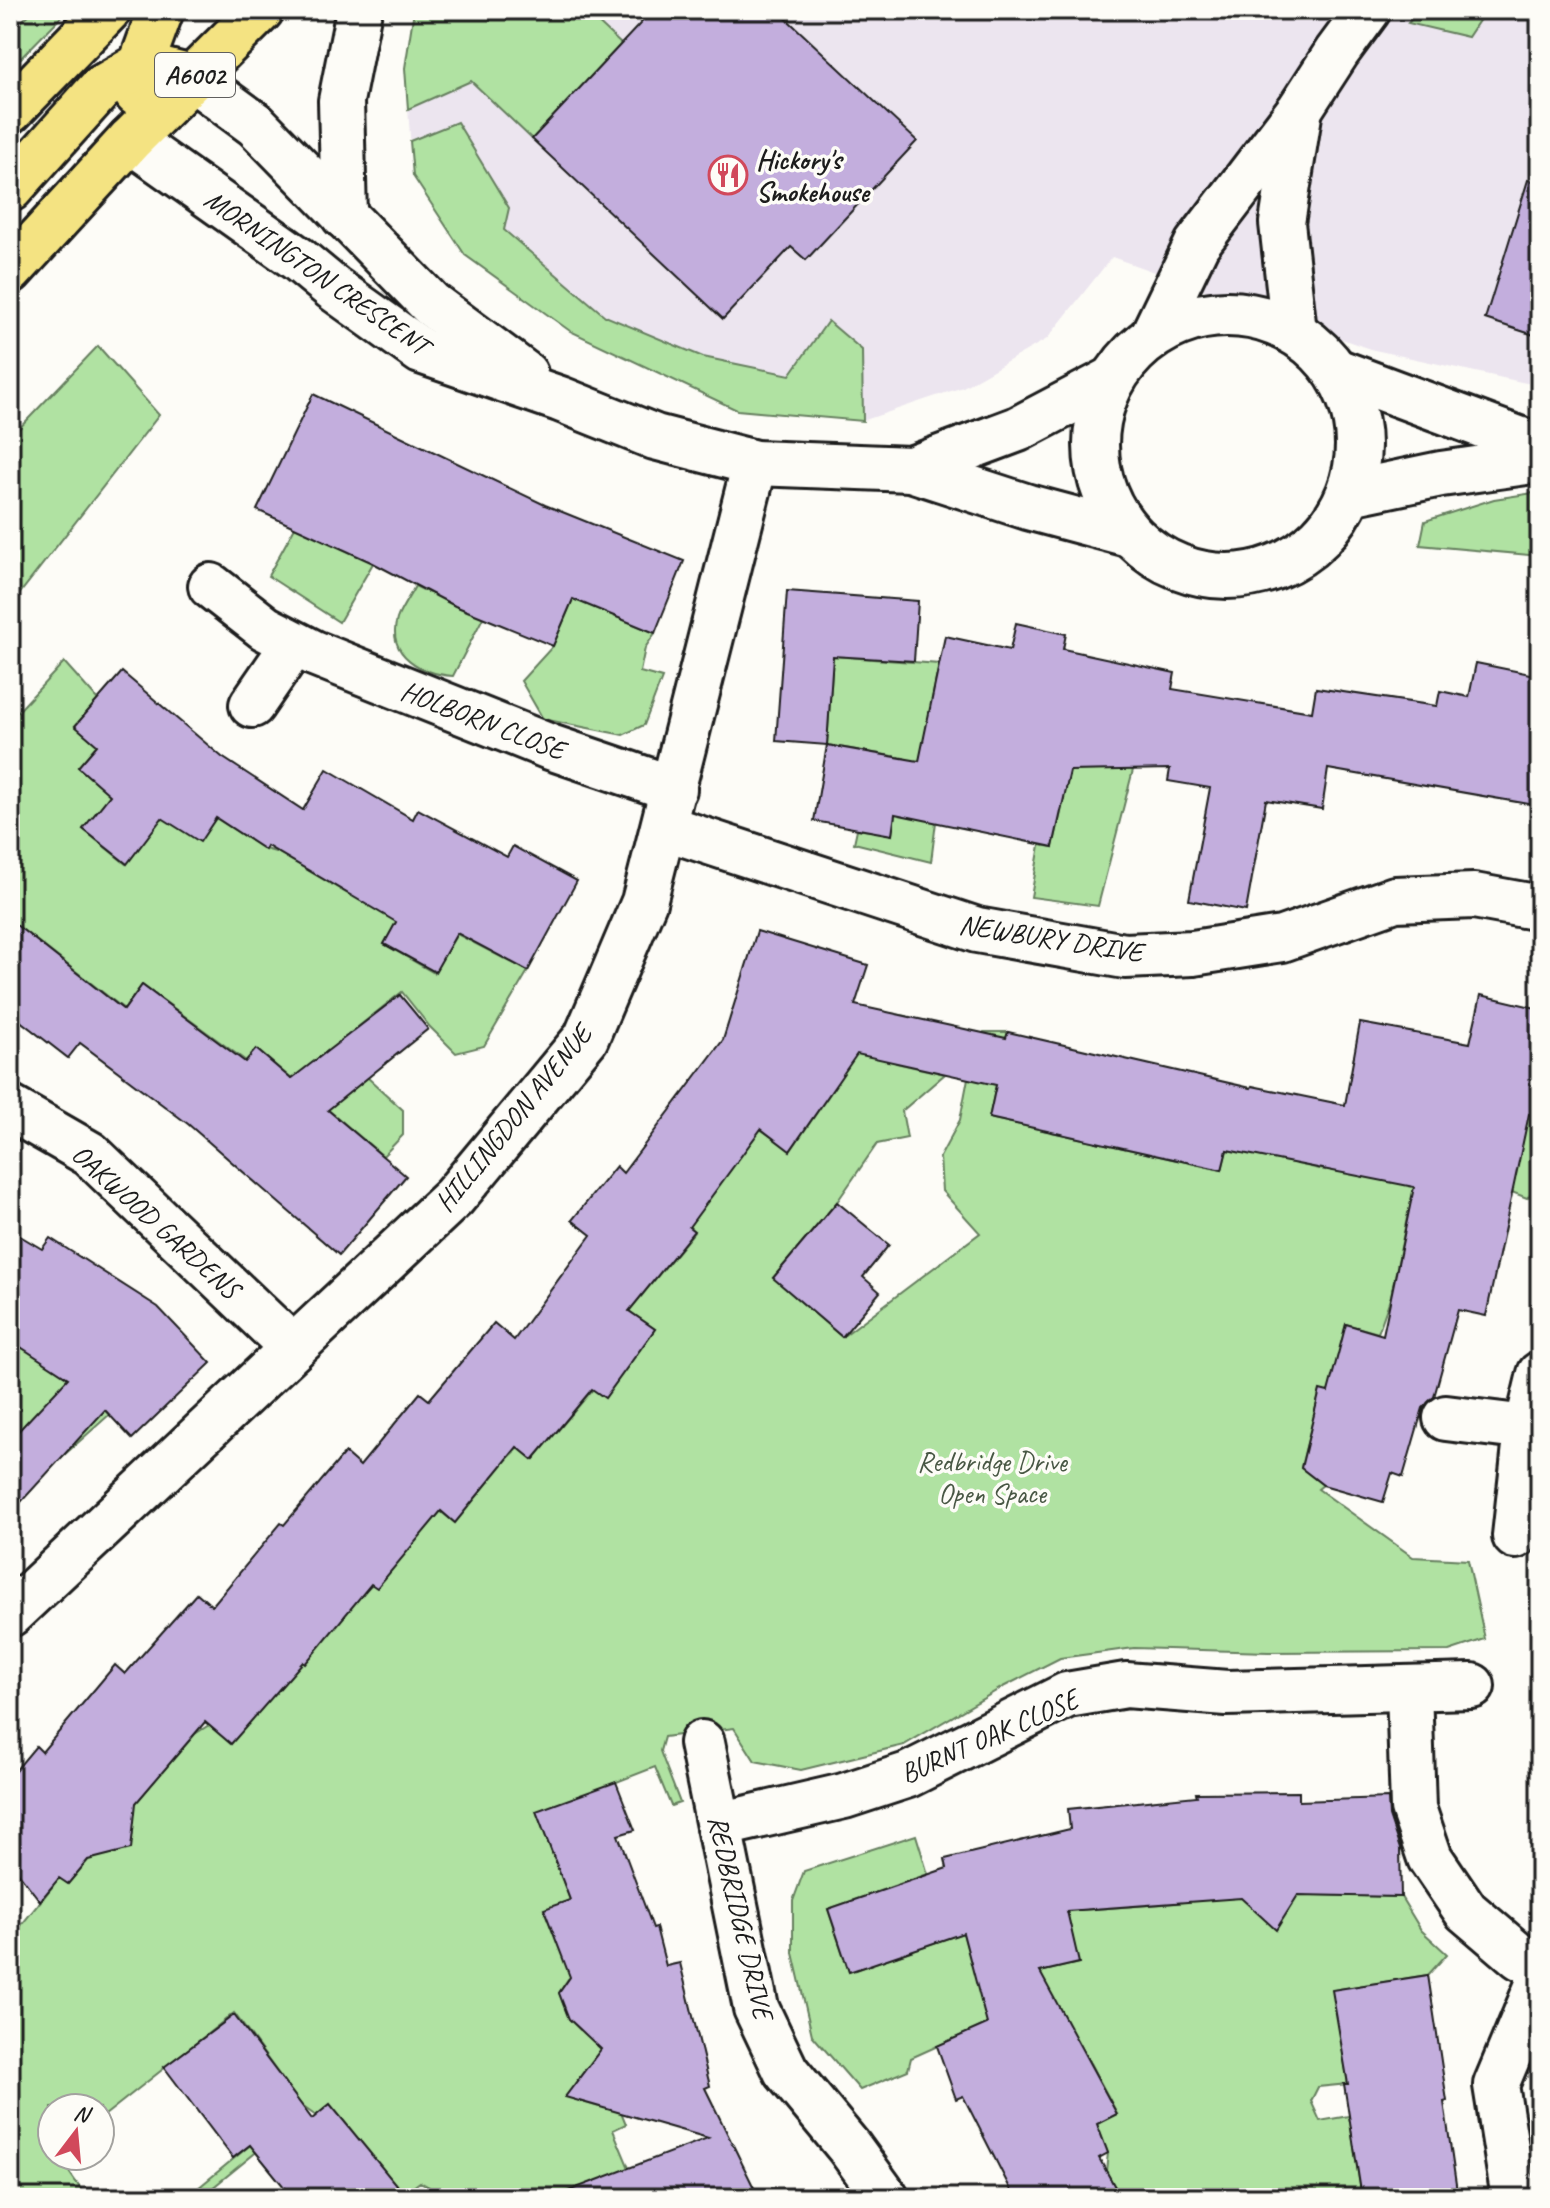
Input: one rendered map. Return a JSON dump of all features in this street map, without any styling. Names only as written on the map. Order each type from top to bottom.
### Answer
[{"type":"main road","points":[[10,111],[108,10]]},
{"type":"main road","points":[[130,140],[141,65],[161,10]]},
{"type":"main road","name":"A6002","points":[[10,271],[130,140],[261,10]]},
{"type":"main road","name":"A6002","points":[[10,189],[101,88],[141,65],[192,78]]},
{"type":"street","points":[[344,216],[341,101],[359,10]]},
{"type":"street","points":[[1152,337],[1197,244],[1300,109],[1368,10]]},
{"type":"street","name":"MORNINGTON CRESCENT","points":[[192,78],[256,125],[431,304],[560,399]]},
{"type":"street","points":[[1294,332],[1282,223],[1300,109]]},
{"type":"street","name":"MORNINGTON CRESCENT","points":[[130,140],[421,351],[560,399],[655,437],[755,463],[911,469],[1028,507],[1129,534]]},
{"type":"street","name":"MORNINGTON CRESCENT","points":[[1236,314],[1266,319],[1294,332],[1315,347],[1336,371],[1350,398],[1357,421],[1357,469],[1350,493],[1337,519],[1318,541],[1295,559],[1270,570],[1225,578],[1180,569],[1151,553],[1129,534],[1113,511],[1097,468],[1095,439],[1100,410],[1113,379],[1130,356],[1152,337],[1194,318],[1236,314]]},
{"type":"street","name":"MORNINGTON CRESCENT","points":[[1336,371],[1540,447]]},
{"type":"street","name":"MORNINGTON CRESCENT","points":[[911,469],[1018,429],[1113,379]]},
{"type":"street","points":[[1350,493],[1441,474],[1540,460]]},
{"type":"street","name":"HILLINGDON AVENUE","points":[[10,1614],[454,1197],[586,1038],[644,902],[755,463]]},
{"type":"street","name":"HOLBORN CLOSE","points":[[211,586],[265,628],[294,644],[550,747],[669,808]]},
{"type":"street","points":[[252,705],[294,644]]},
{"type":"street","name":"NEWBURY DRIVE","points":[[669,808],[977,930],[1125,956],[1193,953],[1282,939],[1395,899],[1474,896],[1540,908]]},
{"type":"street","name":"OAKWOOD GARDENS","points":[[10,1108],[90,1154],[293,1348]]},
{"type":"street","points":[[1515,1536],[1527,1428],[1540,1374]]},
{"type":"street","points":[[1446,1418],[1527,1428]]},
{"type":"street","name":"BURNT OAK CLOSE","points":[[719,1825],[844,1796],[908,1775],[1067,1695],[1126,1685],[1227,1693],[1472,1686]]},
{"type":"street","points":[[1409,1688],[1413,1808],[1430,1858],[1466,1911],[1520,1957],[1540,1967]]},
{"type":"street","name":"REDBRIDGE DRIVE","points":[[702,1743],[756,2008],[786,2071],[849,2147],[886,2198]]},
{"type":"street","points":[[1514,2198],[1496,2085],[1540,1980]]},
{"type":"shaded area","points":[[414,10],[1540,10],[1540,386],[1370,349],[1112,257],[1047,339],[963,387],[865,420],[737,410],[570,331],[465,255],[413,176],[405,68]]},
{"type":"green space","points":[[34,10],[68,10],[10,69],[10,32]]},
{"type":"green space","points":[[414,10],[600,10],[593,18],[621,44],[532,139],[471,81],[408,109],[405,68]]},
{"type":"green space","points":[[1420,10],[1486,10],[1468,37],[1408,23]]},
{"type":"green space","points":[[457,122],[509,208],[504,230],[605,316],[703,357],[790,375],[828,321],[862,350],[863,421],[737,410],[570,331],[465,255],[413,176],[410,141]]},
{"type":"green space","points":[[98,346],[159,415],[10,606],[10,438]]},
{"type":"green space","points":[[1540,492],[1540,556],[1420,545],[1425,521],[1494,499]]},
{"type":"green space","points":[[398,510],[372,565],[339,622],[268,576],[295,527]]},
{"type":"green space","points":[[507,571],[453,676],[419,667],[402,653],[395,632],[397,619],[415,586],[429,593]]},
{"type":"green space","points":[[573,599],[655,633],[645,648],[640,672],[662,678],[644,725],[623,735],[543,719],[521,681],[553,646]]},
{"type":"green space","points":[[833,656],[939,664],[931,703],[1133,770],[1098,906],[1031,897],[1040,845],[1053,847],[1066,790],[936,822],[931,862],[854,843],[857,829],[892,834],[904,758],[827,745]]},
{"type":"green space","points":[[64,662],[98,700],[75,726],[97,745],[78,767],[110,795],[83,829],[126,864],[162,818],[216,818],[265,849],[279,853],[348,894],[370,897],[401,914],[384,944],[434,973],[457,934],[528,971],[484,1046],[456,1053],[402,992],[358,1027],[367,1077],[403,1110],[403,1135],[383,1156],[256,1049],[246,1061],[142,985],[124,1009],[23,930],[10,928],[10,720]]},
{"type":"green space","name":"Redbridge Drive Open Space","points":[[855,1007],[907,1016],[896,1063],[945,1074],[902,1111],[907,1138],[877,1144],[837,1202],[773,1278],[842,1337],[980,1233],[942,1191],[940,1157],[960,1120],[974,1047],[984,1032],[1008,1032],[989,1118],[1222,1170],[1227,1149],[1325,1170],[1336,1119],[1492,1105],[1540,1117],[1540,1184],[1527,1198],[1512,1192],[1441,1220],[1408,1213],[1391,1296],[1378,1333],[1346,1324],[1329,1393],[1320,1391],[1301,1467],[1323,1485],[1318,1489],[1413,1557],[1468,1560],[1485,1639],[1449,1651],[1268,1652],[1134,1648],[1060,1658],[1003,1687],[904,1745],[801,1770],[755,1761],[734,1728],[664,1737],[660,1751],[680,1803],[671,1806],[655,1767],[537,1813],[570,1900],[544,1910],[554,1934],[585,1973],[568,1979],[559,1993],[569,2019],[580,2030],[599,2026],[609,2064],[585,2070],[575,2084],[582,2102],[599,2107],[617,2102],[626,2124],[613,2130],[629,2168],[624,2198],[437,2198],[429,2187],[420,2182],[402,2195],[329,2105],[316,2116],[302,2106],[234,2013],[116,2106],[116,2092],[36,2092],[36,2172],[69,2172],[87,2198],[10,2198],[10,1939],[53,1886],[51,1871],[68,1884],[100,1846],[106,1855],[126,1850],[132,1840],[133,1826],[118,1813],[139,1799],[195,1734],[209,1725],[231,1743],[364,1592],[372,1584],[377,1587],[440,1511],[454,1522],[519,1448],[534,1459],[593,1389],[605,1397],[655,1329],[629,1311],[694,1232],[689,1226],[760,1129],[791,1150],[833,1089]]},
{"type":"green space","points":[[10,1340],[71,1375],[109,1415],[62,1457],[26,1424],[10,1440]]},
{"type":"green space","points":[[916,1835],[928,1874],[828,1909],[849,1972],[963,1933],[968,1951],[1015,1978],[1078,1963],[1067,1911],[1177,1903],[1291,1884],[1318,1895],[1401,1897],[1421,1930],[1447,1954],[1428,1975],[1333,1990],[1348,2084],[1318,2087],[1311,2101],[1320,2121],[1349,2116],[1362,2198],[1121,2198],[1106,2171],[1108,2153],[1097,2124],[1117,2113],[1084,2052],[1062,2060],[984,2025],[911,2058],[908,2070],[860,2090],[812,2035],[793,1953],[793,1901],[804,1871]]},
{"type":"green space","points":[[254,2142],[260,2149],[200,2198],[186,2198]]},
{"type":"building","name":"Hickory's Smokehouse","points":[[653,10],[777,10],[917,141],[806,260],[791,247],[723,319],[532,139]]},
{"type":"building","points":[[1528,180],[1540,182],[1540,337],[1485,319]]},
{"type":"building","points":[[313,394],[545,505],[684,561],[655,633],[573,599],[553,646],[455,606],[373,563],[257,510]]},
{"type":"building","points":[[787,591],[918,601],[914,661],[833,656],[827,745],[776,741]]},
{"type":"building","points":[[1016,623],[1066,634],[1063,649],[1175,673],[1172,689],[1312,712],[1316,688],[1437,706],[1440,691],[1469,697],[1476,663],[1540,676],[1540,806],[1328,769],[1322,809],[1266,800],[1246,911],[1189,900],[1210,788],[1168,781],[1170,769],[1070,771],[1053,847],[895,814],[892,835],[814,821],[827,745],[919,761],[945,636],[1010,650]]},
{"type":"building","points":[[122,672],[222,757],[303,810],[327,769],[413,819],[418,809],[507,857],[513,846],[577,881],[528,971],[457,933],[435,972],[384,944],[396,922],[267,846],[265,850],[216,818],[200,842],[162,818],[127,864],[83,829],[110,795],[78,767],[97,745],[75,726]]},
{"type":"building","points":[[10,920],[124,1010],[142,985],[245,1062],[256,1049],[291,1079],[400,995],[428,1029],[328,1110],[406,1176],[339,1255],[188,1124],[80,1043],[68,1058],[10,1013]]},
{"type":"building","points":[[757,931],[868,965],[855,1005],[1006,1038],[1008,1032],[1251,1088],[1345,1105],[1360,1023],[1470,1043],[1481,995],[1540,1009],[1540,1117],[1529,1114],[1486,1316],[1458,1310],[1434,1397],[1423,1408],[1403,1477],[1392,1473],[1383,1502],[1323,1485],[1301,1468],[1320,1390],[1328,1392],[1346,1324],[1383,1335],[1414,1187],[1227,1150],[1222,1170],[989,1118],[996,1085],[857,1054],[790,1151],[761,1129],[689,1227],[694,1231],[629,1311],[655,1329],[605,1398],[592,1389],[533,1460],[517,1447],[455,1523],[441,1511],[377,1588],[371,1584],[305,1664],[303,1662],[231,1744],[205,1722],[136,1803],[131,1849],[88,1860],[68,1884],[59,1878],[40,1901],[10,1862],[10,1777],[36,1746],[42,1752],[115,1665],[125,1674],[197,1593],[212,1606],[345,1453],[360,1466],[420,1393],[429,1400],[494,1323],[514,1340],[591,1235],[572,1220],[616,1166],[623,1173],[723,1040]]},
{"type":"building","points":[[837,1202],[889,1245],[863,1277],[880,1292],[842,1337],[773,1278]]},
{"type":"building","points":[[10,1230],[42,1249],[50,1238],[158,1307],[211,1363],[132,1439],[105,1410],[10,1514],[10,1440],[68,1378],[10,1340]]},
{"type":"building","points":[[616,1782],[635,1830],[618,1835],[653,1928],[656,1927],[666,1966],[680,1963],[710,2086],[705,2088],[759,2198],[563,2198],[563,2193],[708,2138],[565,2097],[601,2049],[569,2019],[559,1993],[570,1977],[544,1909],[570,1900],[536,1811]]},
{"type":"building","points":[[1299,1792],[1299,1801],[1388,1798],[1389,1816],[1400,1849],[1401,1897],[1298,1895],[1276,1930],[1241,1898],[1067,1911],[1079,1963],[1040,1972],[1117,2114],[1097,2124],[1108,2153],[1099,2158],[1121,2198],[1015,2198],[963,2096],[956,2099],[937,2046],[987,2024],[963,1933],[849,1972],[828,1909],[947,1868],[945,1859],[1070,1829],[1068,1809],[1197,1796],[1196,1793]]},
{"type":"building","points":[[1428,1975],[1458,2198],[1362,2198],[1344,2084],[1348,2084],[1332,1990]]},
{"type":"building","points":[[234,2015],[312,2119],[330,2104],[407,2198],[293,2198],[250,2145],[233,2158],[164,2067]]},
{"type":"place","name":"Hickory's Smokehouse","points":[[728,175]]}]
